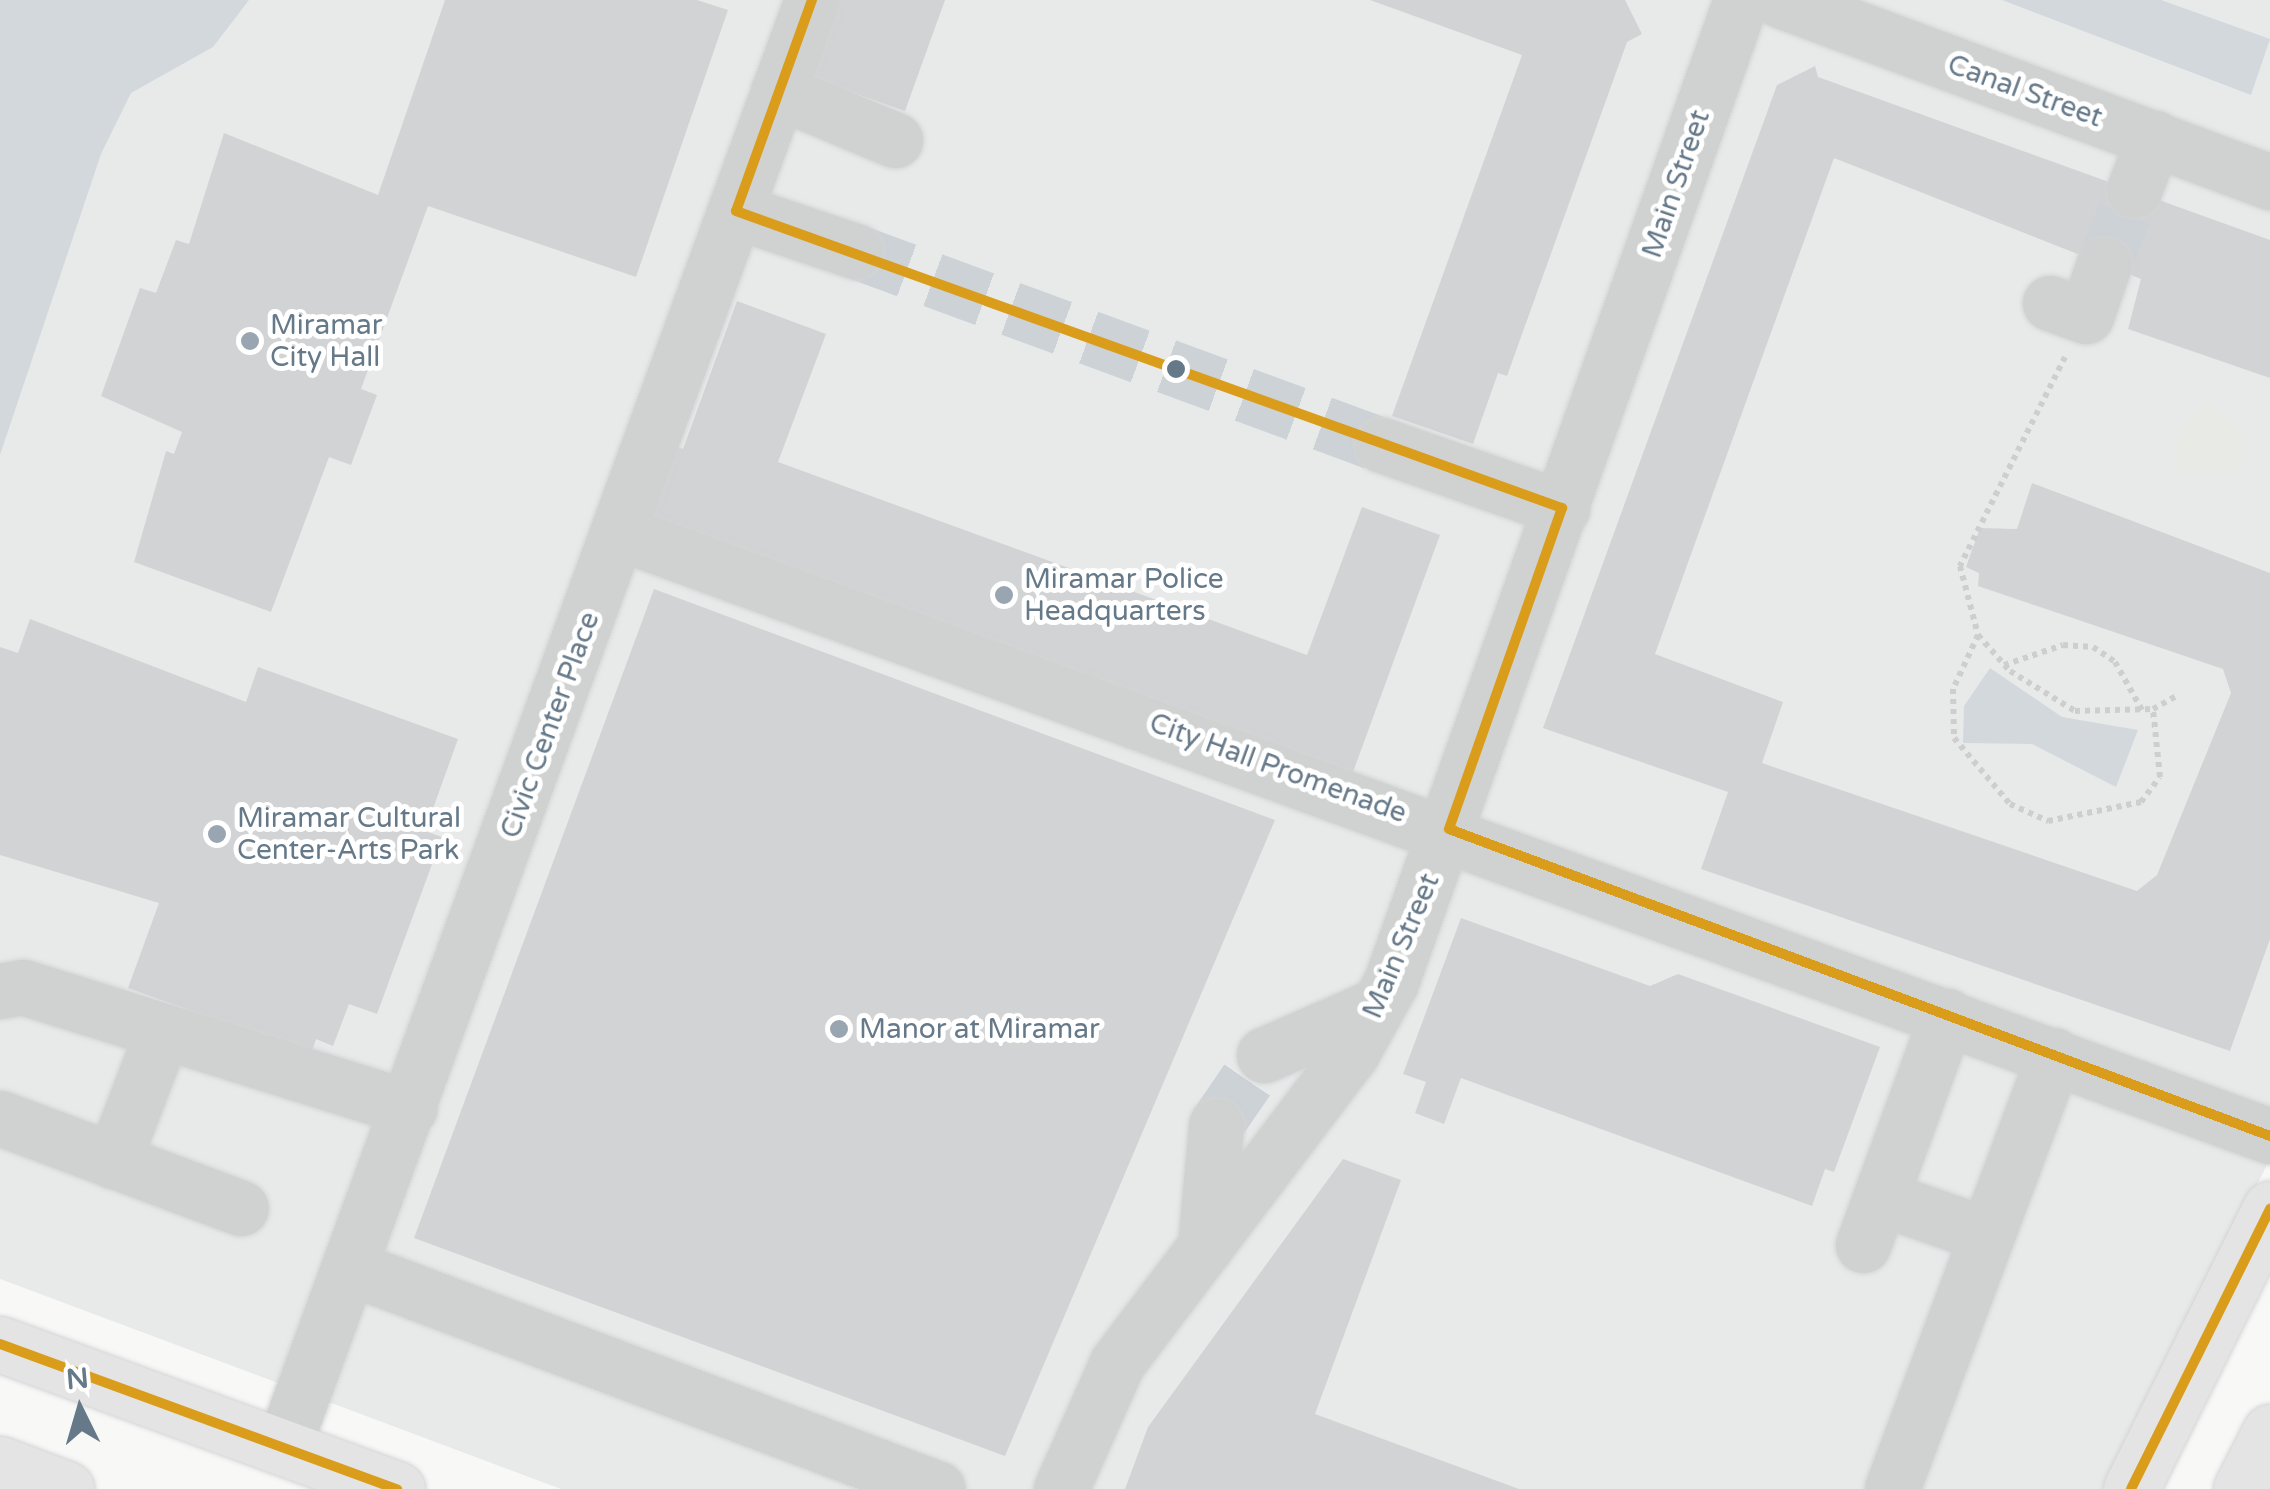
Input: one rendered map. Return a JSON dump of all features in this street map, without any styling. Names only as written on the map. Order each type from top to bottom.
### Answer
[{"type":"main road","points":[[2131,1489],[2270,1209]]},
{"type":"main road","points":[[0,1344],[397,1489]]},
{"type":"main road","points":[[2241,1489],[2270,1432]]},
{"type":"main road","points":[[0,1464],[66,1489]]},
{"type":"street","name":"Civic Center Place","points":[[283,1448],[621,533],[812,0]]},
{"type":"street","name":"Main Street","points":[[1061,1489],[1117,1362],[1205,1247],[1378,1005],[1449,829],[1741,0]]},
{"type":"street","name":"Canal Street","points":[[1780,0],[2270,182]]},
{"type":"street","points":[[778,91],[895,140]]},
{"type":"street","points":[[2134,190],[2154,138]]},
{"type":"street","points":[[736,210],[855,251]]},
{"type":"street","points":[[2068,309],[2104,264]]},
{"type":"street","points":[[1382,445],[1562,508]]},
{"type":"street","name":"City Hall Promenade","points":[[621,533],[1449,829],[2270,1136]]},
{"type":"street","points":[[0,992],[23,987],[409,1108]]},
{"type":"street","points":[[1264,1055],[1378,1005]]},
{"type":"street","points":[[1947,1016],[1872,1221],[1986,1236]]},
{"type":"street","points":[[113,1161],[163,1031]]},
{"type":"street","points":[[1892,1489],[2054,1055]]},
{"type":"street","points":[[0,1118],[240,1208]]},
{"type":"street","points":[[1205,1247],[1216,1125]]},
{"type":"street","points":[[349,1267],[938,1489]]},
{"type":"path","points":[[2068,309],[1960,566],[1978,635],[2004,665],[2075,710],[2153,709],[2178,695]]},
{"type":"path","points":[[1978,635],[1953,689],[1954,738],[2010,804],[2048,822],[2141,802],[2160,776],[2153,709]]},
{"type":"path","points":[[2004,665],[2063,645],[2092,648],[2115,662],[2142,710]]},
{"type":"shaded area","points":[[0,0],[2270,0],[2270,1159],[2103,1489],[561,1489],[0,1279]]},
{"type":"shaded area","points":[[0,0],[249,0],[213,47],[131,93],[101,154],[0,455]]},
{"type":"shaded area","points":[[2002,0],[2161,0],[2270,39],[2251,95]]},
{"type":"shaded area","points":[[2205,403],[2249,437],[2236,473],[2178,473],[2176,442]]},
{"type":"shaded area","points":[[1990,668],[2062,717],[2138,730],[2116,787],[2032,744],[1963,743],[1964,706]]},
{"type":"building","points":[[445,0],[697,0],[728,10],[636,277],[428,206],[361,389],[377,395],[351,465],[329,457],[271,612],[134,562],[166,451],[174,454],[182,432],[101,396],[140,288],[156,293],[176,240],[189,244],[224,133],[378,195]]},
{"type":"building","points":[[832,0],[945,0],[905,111],[805,76]]},
{"type":"building","points":[[1370,0],[1625,0],[1642,34],[1627,42],[1507,376],[1498,373],[1473,444],[1392,416],[1522,55]]},
{"type":"building","points":[[1815,66],[1818,77],[2270,240],[2270,378],[2128,329],[2141,279],[1834,158],[1655,654],[1783,702],[1762,763],[2137,891],[2157,875],[2231,693],[2223,669],[1978,586],[1979,573],[1966,567],[1980,528],[2017,529],[2032,483],[2270,573],[2270,939],[2230,1051],[1701,869],[1728,792],[1543,728],[1777,85]]},
{"type":"building","name":"Miramar Police Headquarters","points":[[737,301],[826,334],[778,462],[1307,655],[1362,507],[1440,535],[1353,772],[642,514],[668,443],[683,449]]},
{"type":"building","name":"Manor at Miramar","points":[[654,589],[1275,820],[1005,1456],[414,1238]]},
{"type":"building","name":"Miramar Cultural Center-Arts Park","points":[[30,619],[246,702],[258,667],[458,739],[425,831],[442,837],[377,1014],[349,1004],[333,1046],[316,1039],[311,1054],[128,988],[159,903],[0,855],[0,647],[18,653]]},
{"type":"building","points":[[1461,918],[1650,986],[1678,974],[1880,1047],[1834,1172],[1825,1169],[1812,1206],[1461,1078],[1444,1124],[1415,1113],[1426,1082],[1403,1074]]},
{"type":"building","points":[[1343,1159],[1401,1180],[1315,1414],[1519,1489],[1125,1489],[1148,1427]]},
{"type":"tunnel","points":[[2104,264],[2134,190]]},
{"type":"tunnel","points":[[855,251],[1382,445]]},
{"type":"tunnel","points":[[1216,1125],[1264,1055]]},
{"type":"transit line","points":[[812,0],[736,211],[1562,508],[1449,829],[2270,1136]]},
{"type":"transit line","points":[[2131,1489],[2270,1209]]},
{"type":"transit line","points":[[0,1344],[397,1489]]},
{"type":"place","name":"Miramar City Hall","points":[[250,341]]},
{"type":"place","name":"Miramar Police Headquarters","points":[[1004,595]]},
{"type":"place","name":"Miramar Cultural Center-Arts Park","points":[[217,834]]},
{"type":"place","name":"Manor at Miramar","points":[[839,1029]]}]
